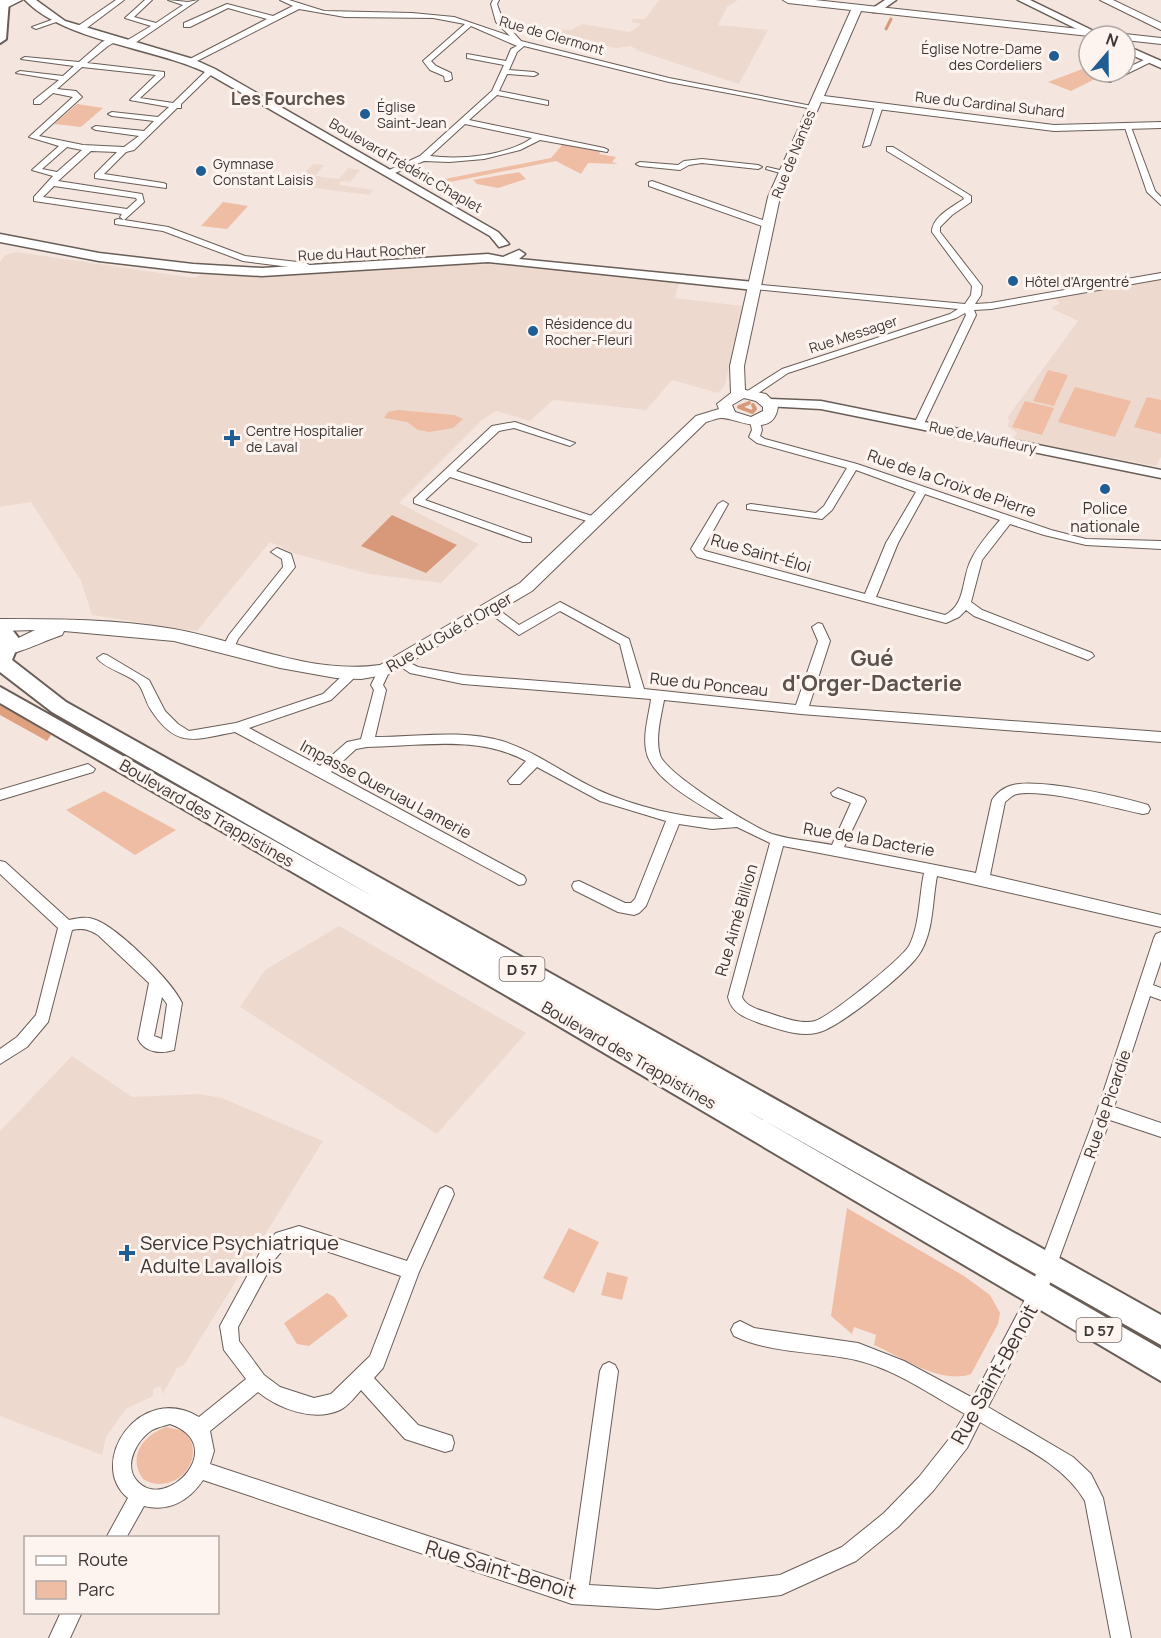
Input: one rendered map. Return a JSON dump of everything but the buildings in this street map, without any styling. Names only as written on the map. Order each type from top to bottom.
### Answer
[{"type":"main road","points":[[788,0],[1077,33]]},
{"type":"main road","points":[[1105,0],[1161,27]]},
{"type":"main road","points":[[0,39],[3,3]]},
{"type":"main road","points":[[841,6],[856,10],[876,10]]},
{"type":"main road","name":"Rue de Nantes","points":[[744,395],[737,366],[774,197],[856,10]]},
{"type":"main road","points":[[1137,38],[1161,41]]},
{"type":"main road","name":"Rue du Cardinal Suhard","points":[[815,102],[879,106],[1054,128],[1161,125]]},
{"type":"main road","points":[[744,395],[761,397],[771,406],[767,416],[755,421],[734,418],[726,412],[724,404],[744,395]]},
{"type":"main road","name":"Rue du Gué d'Orger","points":[[0,626],[104,626],[144,630],[229,647],[349,676],[392,666],[526,587],[597,522],[701,419],[726,412]]},
{"type":"main road","points":[[0,626],[10,640],[3,658]]},
{"type":"main road","name":"Rue du Gué d'Orger","points":[[3,658],[36,636],[72,627]]},
{"type":"main road","name":"Boulevard des Trappistines","points":[[3,658],[27,685],[59,707],[1043,1281],[1161,1366]]},
{"type":"main road","name":"Boulevard des Trappistines","points":[[0,694],[554,1011],[1043,1281],[1161,1331]]},
{"type":"street","points":[[3,3],[17,0]]},
{"type":"street","name":"Boulevard Frédéric Chaplet","points":[[30,0],[57,20],[190,61],[212,76],[390,173],[494,234],[503,244],[515,247],[513,257]]},
{"type":"street","points":[[81,28],[121,0]]},
{"type":"street","points":[[149,0],[129,18],[158,25]]},
{"type":"street","points":[[171,0],[192,2]]},
{"type":"street","name":"Rue de Clermont","points":[[284,0],[297,7],[332,12],[440,17],[470,24],[518,42],[711,89],[815,102]]},
{"type":"street","points":[[390,173],[423,158],[495,92],[514,51],[521,46],[500,22],[494,3],[496,0]]},
{"type":"street","points":[[876,10],[891,0]]},
{"type":"street","points":[[1023,0],[1077,26]]},
{"type":"street","points":[[129,43],[192,2]]},
{"type":"street","points":[[187,25],[227,6],[274,19]]},
{"type":"street","points":[[190,61],[297,7]]},
{"type":"street","points":[[36,27],[57,20]]},
{"type":"street","points":[[448,79],[448,75],[433,68],[427,62],[470,24]]},
{"type":"street","points":[[37,102],[105,44],[116,39]]},
{"type":"street","points":[[1137,54],[1161,65]]},
{"type":"street","points":[[470,56],[508,63]]},
{"type":"street","points":[[25,59],[158,73],[160,74],[134,100],[178,106]]},
{"type":"street","points":[[1137,66],[1151,60]]},
{"type":"street","points":[[504,72],[534,74]]},
{"type":"street","points":[[20,73],[65,78]]},
{"type":"street","points":[[163,186],[98,176],[212,76]]},
{"type":"street","points":[[50,90],[74,93],[78,97],[33,137],[89,148],[126,150]]},
{"type":"street","points":[[495,92],[545,103]]},
{"type":"street","points":[[866,145],[879,106]]},
{"type":"street","points":[[112,114],[162,120]]},
{"type":"street","points":[[463,121],[604,150]]},
{"type":"street","points":[[1127,127],[1151,192],[1161,202]]},
{"type":"street","points":[[96,128],[145,134]]},
{"type":"street","points":[[423,158],[454,160],[523,147],[539,137]]},
{"type":"street","points":[[59,175],[36,170],[66,144],[126,150]]},
{"type":"street","points":[[89,148],[37,199],[129,212]]},
{"type":"street","points":[[890,149],[967,196],[968,200],[940,221],[936,232],[977,286],[976,296],[968,307]]},
{"type":"street","points":[[640,164],[680,168],[687,163],[702,161],[758,167]]},
{"type":"street","points":[[770,169],[784,172]]},
{"type":"street","points":[[52,183],[139,196],[141,200],[118,222],[165,229],[240,264]]},
{"type":"street","points":[[652,184],[768,225]]},
{"type":"street","points":[[486,255],[493,245],[503,244]]},
{"type":"street","name":"Rue du Haut Rocher","points":[[1,245],[58,250],[143,263],[240,264],[263,267],[486,255]]},
{"type":"street","points":[[486,255],[754,286],[968,307],[991,306],[1161,276]]},
{"type":"street","name":"Rue du Haut Rocher","points":[[263,267],[486,255]]},
{"type":"street","points":[[919,424],[971,315],[968,307]]},
{"type":"street","name":"Rue Messager","points":[[744,395],[785,371],[953,316],[968,307]]},
{"type":"street","name":"Rue de Vaufleury","points":[[771,406],[805,403],[1161,474]]},
{"type":"street","name":"Rue de la Croix de Pierre","points":[[755,421],[756,438],[853,466],[1007,520],[1086,542],[1161,544]]},
{"type":"street","points":[[527,540],[418,501],[496,428],[515,425],[570,443]]},
{"type":"street","points":[[751,507],[818,517],[828,508],[853,466]]},
{"type":"street","points":[[447,472],[597,522]]},
{"type":"street","points":[[869,598],[892,543],[921,492],[920,488]]},
{"type":"street","name":"Rue Saint-Éloi","points":[[723,504],[697,549],[701,554],[946,620],[954,617],[966,604]]},
{"type":"street","points":[[1007,520],[975,561],[966,604],[978,613],[1088,656]]},
{"type":"street","points":[[229,647],[233,638],[289,567],[287,557],[277,552]]},
{"type":"street","points":[[490,609],[519,631],[560,606],[625,642],[639,693]]},
{"type":"street","points":[[801,710],[824,641],[818,627]]},
{"type":"street","points":[[103,658],[145,683],[147,696],[182,734],[201,735],[237,727],[327,697],[349,676]]},
{"type":"street","points":[[367,742],[380,690],[377,685],[392,666]]},
{"type":"street","name":"Rue du Ponceau","points":[[392,666],[422,674],[801,710],[978,724],[1085,729],[1161,737]]},
{"type":"street","name":"Rue de la Dacterie","points":[[658,696],[652,747],[656,761],[666,772],[738,822],[777,841],[982,879],[1161,921]]},
{"type":"street","name":"Impasse Queruau Lamerie","points":[[237,727],[519,880]]},
{"type":"street","points":[[321,773],[352,745],[367,742],[475,741],[496,744],[535,760],[606,798],[675,817],[728,826],[738,822]]},
{"type":"street","points":[[515,781],[535,760]]},
{"type":"street","points":[[0,795],[88,769]]},
{"type":"street","points":[[982,879],[999,800],[1006,793],[1019,789],[1047,792],[1143,809]]},
{"type":"street","points":[[835,852],[859,801],[838,793]]},
{"type":"street","points":[[579,886],[622,908],[634,909],[641,902],[675,817]]},
{"type":"street","name":"Rue Aimé Billion","points":[[777,841],[735,997],[738,1005],[752,1014],[809,1028],[819,1026],[904,963],[914,950],[932,869]]},
{"type":"street","points":[[0,866],[66,926],[93,924],[157,982],[176,1003],[169,1045],[156,1046],[146,1038],[157,982]]},
{"type":"street","points":[[0,1057],[22,1042],[43,1018],[66,926]]},
{"type":"street","name":"Rue de Picardie","points":[[1043,1281],[1105,1111],[1161,938]]},
{"type":"street","points":[[1145,988],[1161,994]]},
{"type":"street","points":[[1105,1111],[1161,1130]]},
{"type":"street","points":[[411,1271],[299,1234],[282,1239],[269,1253],[229,1326],[230,1344],[258,1381],[275,1394],[314,1407],[336,1402],[377,1362],[411,1271],[446,1194]]},
{"type":"street","name":"Rue Saint-Benoit","points":[[200,1470],[578,1595],[658,1599],[782,1585],[849,1554],[891,1520],[926,1484],[960,1441],[978,1411],[1043,1281]]},
{"type":"street","points":[[740,1330],[753,1336],[858,1352],[898,1367],[978,1411],[1066,1464],[1084,1481],[1094,1498],[1121,1638]]},
{"type":"street","points":[[578,1595],[609,1371]]},
{"type":"street","points":[[362,1378],[412,1432],[445,1443]]},
{"type":"street","points":[[198,1429],[258,1381]]},
{"type":"street","points":[[170,1415],[191,1421],[198,1429],[205,1448],[200,1470],[194,1480],[176,1494],[157,1499],[140,1495],[127,1483],[122,1462],[130,1440],[138,1430],[148,1422],[170,1415]]},
{"type":"street","points":[[116,1536],[140,1495]]},
{"type":"street","points":[[59,1638],[71,1614]]},
{"type":"shaded area","points":[[659,0],[738,0],[727,7],[718,25],[768,30],[739,84],[639,51],[631,46],[616,48],[531,33],[517,34],[514,31],[541,28],[571,30],[582,24],[630,32],[641,24],[631,22],[633,19],[645,19]]},
{"type":"shaded area","points":[[313,164],[324,165],[315,176],[339,179],[348,168],[360,170],[350,182],[341,181],[339,185],[373,190],[369,195],[275,183],[280,178],[307,181],[310,177],[302,176]]},
{"type":"shaded area","name":"Centre Hospitalier de Laval","points":[[16,252],[195,278],[203,273],[258,275],[468,264],[522,265],[679,282],[675,298],[743,306],[725,385],[718,393],[672,380],[646,410],[553,400],[530,421],[496,411],[482,420],[399,503],[479,544],[441,583],[369,574],[293,553],[270,542],[197,631],[92,615],[81,581],[31,502],[0,507],[0,262],[5,255]]},
{"type":"shaded area","points":[[1161,280],[1161,457],[1156,466],[1013,439],[1017,433],[1007,426],[1010,420],[1007,418],[1078,321],[1051,308],[1060,303],[1054,297]]},
{"type":"shaded area","points":[[392,515],[457,545],[426,573],[361,546]]},
{"type":"shaded area","points":[[0,704],[51,735],[47,741],[0,715]]},
{"type":"shaded area","points":[[339,926],[526,1033],[437,1134],[240,1007],[265,970]]},
{"type":"shaded area","name":"Service Psychiatrique Adulte Lavallois","points":[[72,1056],[132,1097],[199,1094],[222,1098],[323,1141],[184,1365],[177,1368],[163,1394],[160,1386],[153,1389],[153,1396],[126,1409],[106,1437],[102,1455],[0,1416],[0,1131]]},
{"type":"green space","points":[[1077,71],[1077,84],[1085,84],[1071,91],[1048,82]]},
{"type":"green space","points":[[77,104],[103,108],[81,127],[54,124]]},
{"type":"green space","points":[[563,144],[601,151],[599,154],[616,157],[612,162],[618,164],[588,163],[581,174],[556,161],[450,182],[446,196],[440,195],[445,179],[551,158]]},
{"type":"green space","points":[[519,172],[526,179],[498,188],[477,184],[473,180]]},
{"type":"green space","points":[[223,202],[248,206],[227,229],[201,226]]},
{"type":"green space","points":[[1048,370],[1068,375],[1054,406],[1033,401]]},
{"type":"green space","points":[[1075,387],[1131,401],[1115,437],[1058,422]]},
{"type":"green space","points":[[1147,397],[1161,400],[1161,434],[1134,427]]},
{"type":"green space","points":[[1025,401],[1054,408],[1042,435],[1012,427]]},
{"type":"green space","points":[[398,410],[454,415],[463,419],[453,428],[429,432],[418,430],[407,422],[384,418],[388,412]]},
{"type":"green space","points":[[104,791],[176,830],[135,855],[66,810]]},
{"type":"green space","points":[[847,1208],[964,1276],[990,1295],[1000,1313],[998,1324],[971,1374],[947,1376],[922,1368],[874,1345],[876,1335],[854,1327],[852,1334],[831,1316]]},
{"type":"green space","points":[[569,1228],[599,1242],[574,1293],[543,1278]]},
{"type":"green space","points":[[607,1272],[628,1277],[622,1300],[601,1295]]},
{"type":"green space","points":[[327,1293],[334,1297],[348,1316],[309,1346],[297,1344],[284,1323]]},
{"type":"green space","points":[[166,1427],[184,1431],[191,1442],[193,1453],[191,1463],[185,1472],[166,1483],[155,1484],[143,1479],[138,1471],[137,1455],[150,1435]]},
{"type":"waterway","points":[[886,29],[891,19]]},
{"type":"waterway","points":[[749,403],[739,407],[752,412],[755,409],[753,405]]},
{"type":"place","name":"Église Notre-Dame des Cordeliers","points":[[1054,56]]},
{"type":"place","name":"Église Saint-Jean","points":[[365,114]]},
{"type":"place","name":"Gymnase Constant Laisis","points":[[201,171]]},
{"type":"place","name":"Hôtel d'Argentré","points":[[1013,281]]},
{"type":"place","name":"Résidence du Rocher-Fleuri","points":[[533,331]]},
{"type":"place","name":"Centre Hospitalier de Laval","points":[[232,438]]},
{"type":"place","name":"Police nationale","points":[[1105,489]]},
{"type":"place","name":"Service Psychiatrique Adulte Lavallois","points":[[127,1253]]},
{"type":"district","name":"Les Fourches","points":[[288,98]]},
{"type":"district","name":"Gué d'Orger-Dacterie","points":[[872,670]]}]
